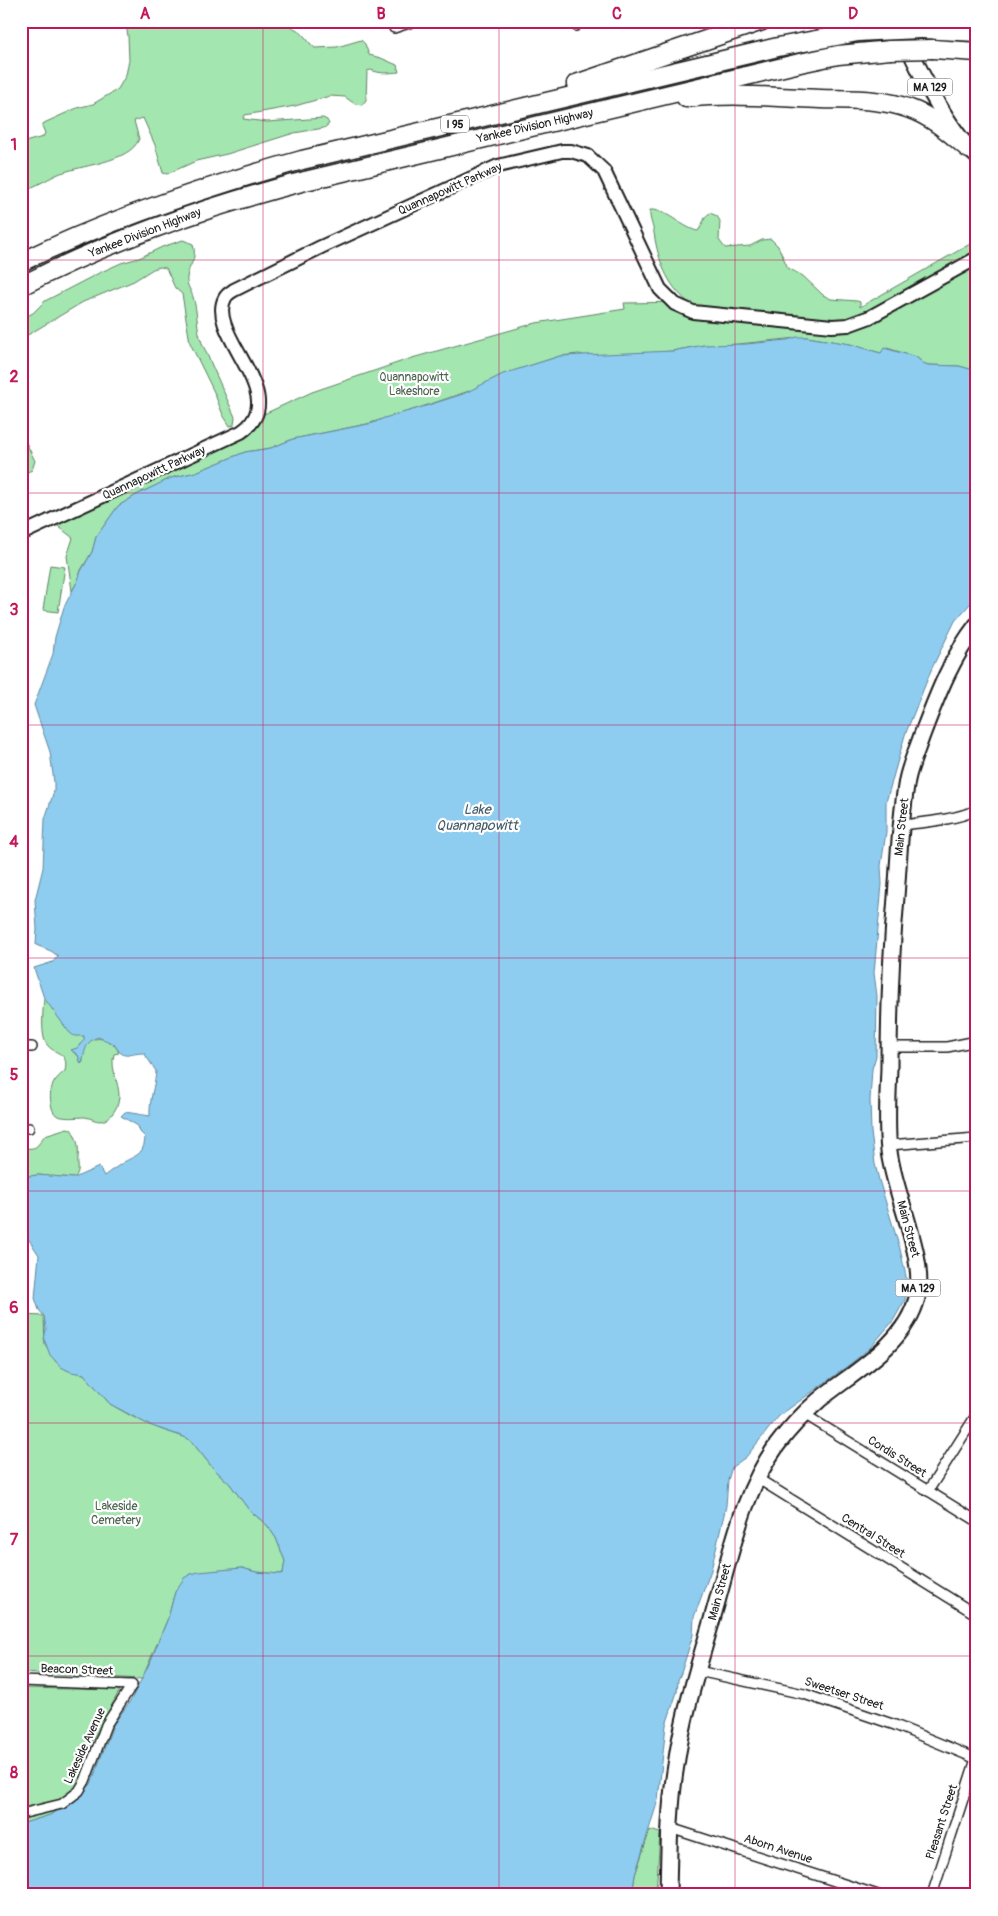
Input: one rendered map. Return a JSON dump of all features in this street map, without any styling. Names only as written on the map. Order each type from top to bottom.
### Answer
[{"type":"highway","points":[[458,123],[497,108],[652,59],[762,21]]},
{"type":"highway","name":"Yankee Division Highway","points":[[21,262],[113,221],[229,180],[338,151],[768,49],[858,32],[921,29],[977,32]]},
{"type":"highway","name":"Yankee Division Highway","points":[[21,286],[81,257],[185,216],[242,198],[614,107],[838,55],[890,50],[933,49],[977,52]]},
{"type":"highway","points":[[614,107],[716,96],[888,103],[911,109],[930,118],[973,153]]},
{"type":"highway","points":[[21,298],[81,257]]},
{"type":"main road","name":"MA 129","points":[[898,21],[932,92],[961,141],[973,153]]},
{"type":"main road","name":"Main Street","points":[[668,1895],[672,1794],[678,1752],[741,1515],[757,1478],[780,1441],[804,1414],[827,1394],[878,1356],[902,1327],[915,1303],[919,1280],[916,1258],[894,1182],[889,1145],[892,949],[902,825],[908,779],[925,727],[950,666],[977,624]]},
{"type":"street","points":[[394,28],[415,21]]},
{"type":"street","name":"Quannapowitt Parkway","points":[[21,534],[241,432],[248,427],[256,414],[258,398],[255,386],[225,323],[223,306],[226,296],[234,290],[320,247],[498,166],[562,151],[575,151],[592,158],[604,171],[660,289],[675,304],[693,312],[832,326],[848,325],[870,317],[977,258]]},
{"type":"street","points":[[902,825],[960,816],[977,810]]},
{"type":"street","points":[[889,1047],[947,1047],[977,1041]]},
{"type":"street","points":[[21,1047],[32,1047]]},
{"type":"street","points":[[889,1145],[953,1138],[977,1138]]},
{"type":"street","name":"Cordis Street","points":[[804,1414],[977,1521]]},
{"type":"street","points":[[928,1491],[977,1414]]},
{"type":"street","name":"Central Street","points":[[757,1478],[977,1615]]},
{"type":"street","name":"Sweetser Street","points":[[698,1671],[804,1694],[895,1725],[976,1758]]},
{"type":"street","name":"Beacon Street","points":[[21,1681],[132,1685]]},
{"type":"street","name":"Lakeside Avenue","points":[[21,1814],[62,1804],[79,1791],[106,1725],[132,1685]]},
{"type":"street","name":"Pleasant Street","points":[[932,1895],[976,1758]]},
{"type":"street","name":"Aborn Avenue","points":[[670,1828],[878,1895]]},
{"type":"green space","points":[[125,21],[280,21],[302,33],[315,48],[337,47],[361,40],[365,44],[369,55],[397,65],[399,72],[367,71],[366,100],[362,105],[355,104],[345,97],[330,96],[295,106],[245,115],[243,119],[267,122],[323,118],[329,124],[324,128],[294,133],[227,154],[196,161],[167,174],[163,173],[155,145],[143,118],[134,121],[139,139],[134,147],[125,153],[115,158],[56,175],[21,192],[21,143],[43,137],[45,133],[42,126],[44,123],[77,108],[93,104],[118,89],[126,75],[129,60]]},
{"type":"green space","name":"Quannapowitt Lakeshore","points":[[650,210],[662,212],[697,231],[710,213],[717,216],[720,221],[719,240],[725,248],[750,246],[762,240],[771,239],[778,246],[788,268],[803,276],[823,295],[831,299],[857,301],[860,302],[860,307],[977,240],[977,371],[959,366],[928,365],[916,357],[887,348],[881,353],[850,344],[807,337],[719,346],[704,345],[672,351],[621,355],[586,356],[579,354],[560,356],[504,374],[472,390],[416,409],[367,424],[293,439],[271,448],[245,452],[196,472],[171,478],[118,506],[96,537],[92,552],[81,570],[72,591],[67,556],[73,538],[44,515],[312,392],[412,358],[536,323],[625,309],[624,303],[688,302],[674,288],[661,262]]},
{"type":"green space","points":[[183,240],[193,244],[194,259],[187,281],[195,303],[200,337],[235,417],[234,425],[230,426],[223,415],[190,343],[182,294],[175,288],[166,268],[153,269],[134,281],[83,302],[21,339],[21,319],[33,313],[45,301],[121,263],[139,258]]},
{"type":"green space","points":[[21,432],[35,461],[32,470],[21,475]]},
{"type":"green space","points":[[50,565],[65,567],[58,612],[43,610]]},
{"type":"green space","points":[[44,998],[70,1031],[84,1036],[85,1040],[73,1052],[78,1055],[81,1064],[86,1046],[92,1040],[102,1039],[108,1041],[115,1046],[119,1053],[114,1054],[113,1060],[119,1092],[118,1103],[112,1115],[103,1121],[96,1121],[85,1117],[57,1115],[52,1108],[50,1097],[52,1087],[56,1079],[65,1071],[66,1064],[65,1059],[51,1049],[45,1041],[43,1026]]},
{"type":"green space","points":[[67,1128],[71,1129],[77,1140],[78,1147],[78,1171],[74,1178],[38,1175],[21,1177],[21,1148],[34,1148],[45,1135]]},
{"type":"green space","name":"Lakeside Cemetery","points":[[21,1315],[44,1316],[45,1344],[56,1362],[67,1370],[84,1374],[110,1404],[133,1417],[187,1438],[192,1442],[212,1467],[230,1484],[249,1510],[267,1525],[276,1538],[285,1561],[283,1573],[280,1574],[256,1572],[242,1568],[191,1574],[175,1592],[168,1618],[142,1679],[21,1673]]},
{"type":"green space","points":[[21,1688],[120,1690],[92,1741],[86,1765],[76,1790],[58,1802],[21,1809]]},
{"type":"green space","points":[[60,1809],[50,1815],[21,1824],[21,1817]]},
{"type":"green space","points":[[650,1830],[660,1833],[656,1895],[632,1895],[635,1875]]},
{"type":"water","name":"Lake Quannapowitt","points":[[797,337],[850,344],[881,353],[884,348],[916,357],[928,365],[959,366],[977,371],[977,596],[955,621],[932,668],[905,735],[886,802],[886,832],[881,866],[882,884],[874,973],[877,996],[876,1056],[872,1069],[870,1100],[871,1132],[875,1164],[900,1249],[907,1281],[905,1300],[893,1321],[870,1348],[779,1416],[746,1457],[732,1467],[728,1480],[726,1506],[711,1570],[694,1617],[693,1635],[666,1725],[658,1800],[635,1875],[632,1895],[21,1895],[21,1824],[50,1815],[78,1798],[91,1784],[113,1725],[131,1700],[151,1660],[168,1618],[175,1592],[184,1578],[199,1572],[242,1568],[256,1572],[280,1574],[283,1573],[285,1561],[276,1538],[267,1525],[249,1510],[230,1484],[212,1467],[192,1442],[187,1438],[149,1425],[110,1404],[84,1374],[71,1372],[61,1367],[50,1355],[44,1339],[46,1329],[44,1316],[39,1310],[35,1298],[39,1255],[21,1228],[21,1177],[38,1175],[74,1178],[99,1167],[104,1176],[141,1151],[145,1137],[140,1132],[138,1126],[121,1116],[125,1112],[150,1116],[150,1104],[156,1071],[144,1053],[124,1055],[114,1044],[98,1037],[87,1045],[81,1064],[78,1055],[71,1050],[77,1048],[84,1040],[84,1036],[74,1036],[69,1032],[44,998],[34,968],[53,962],[58,956],[36,945],[35,900],[43,868],[45,819],[54,791],[54,782],[50,752],[34,705],[53,654],[55,637],[64,607],[92,552],[96,537],[118,506],[171,478],[196,472],[245,452],[271,448],[293,439],[373,423],[463,394],[503,374],[560,356],[672,351],[704,345],[746,344],[787,340]]}]
